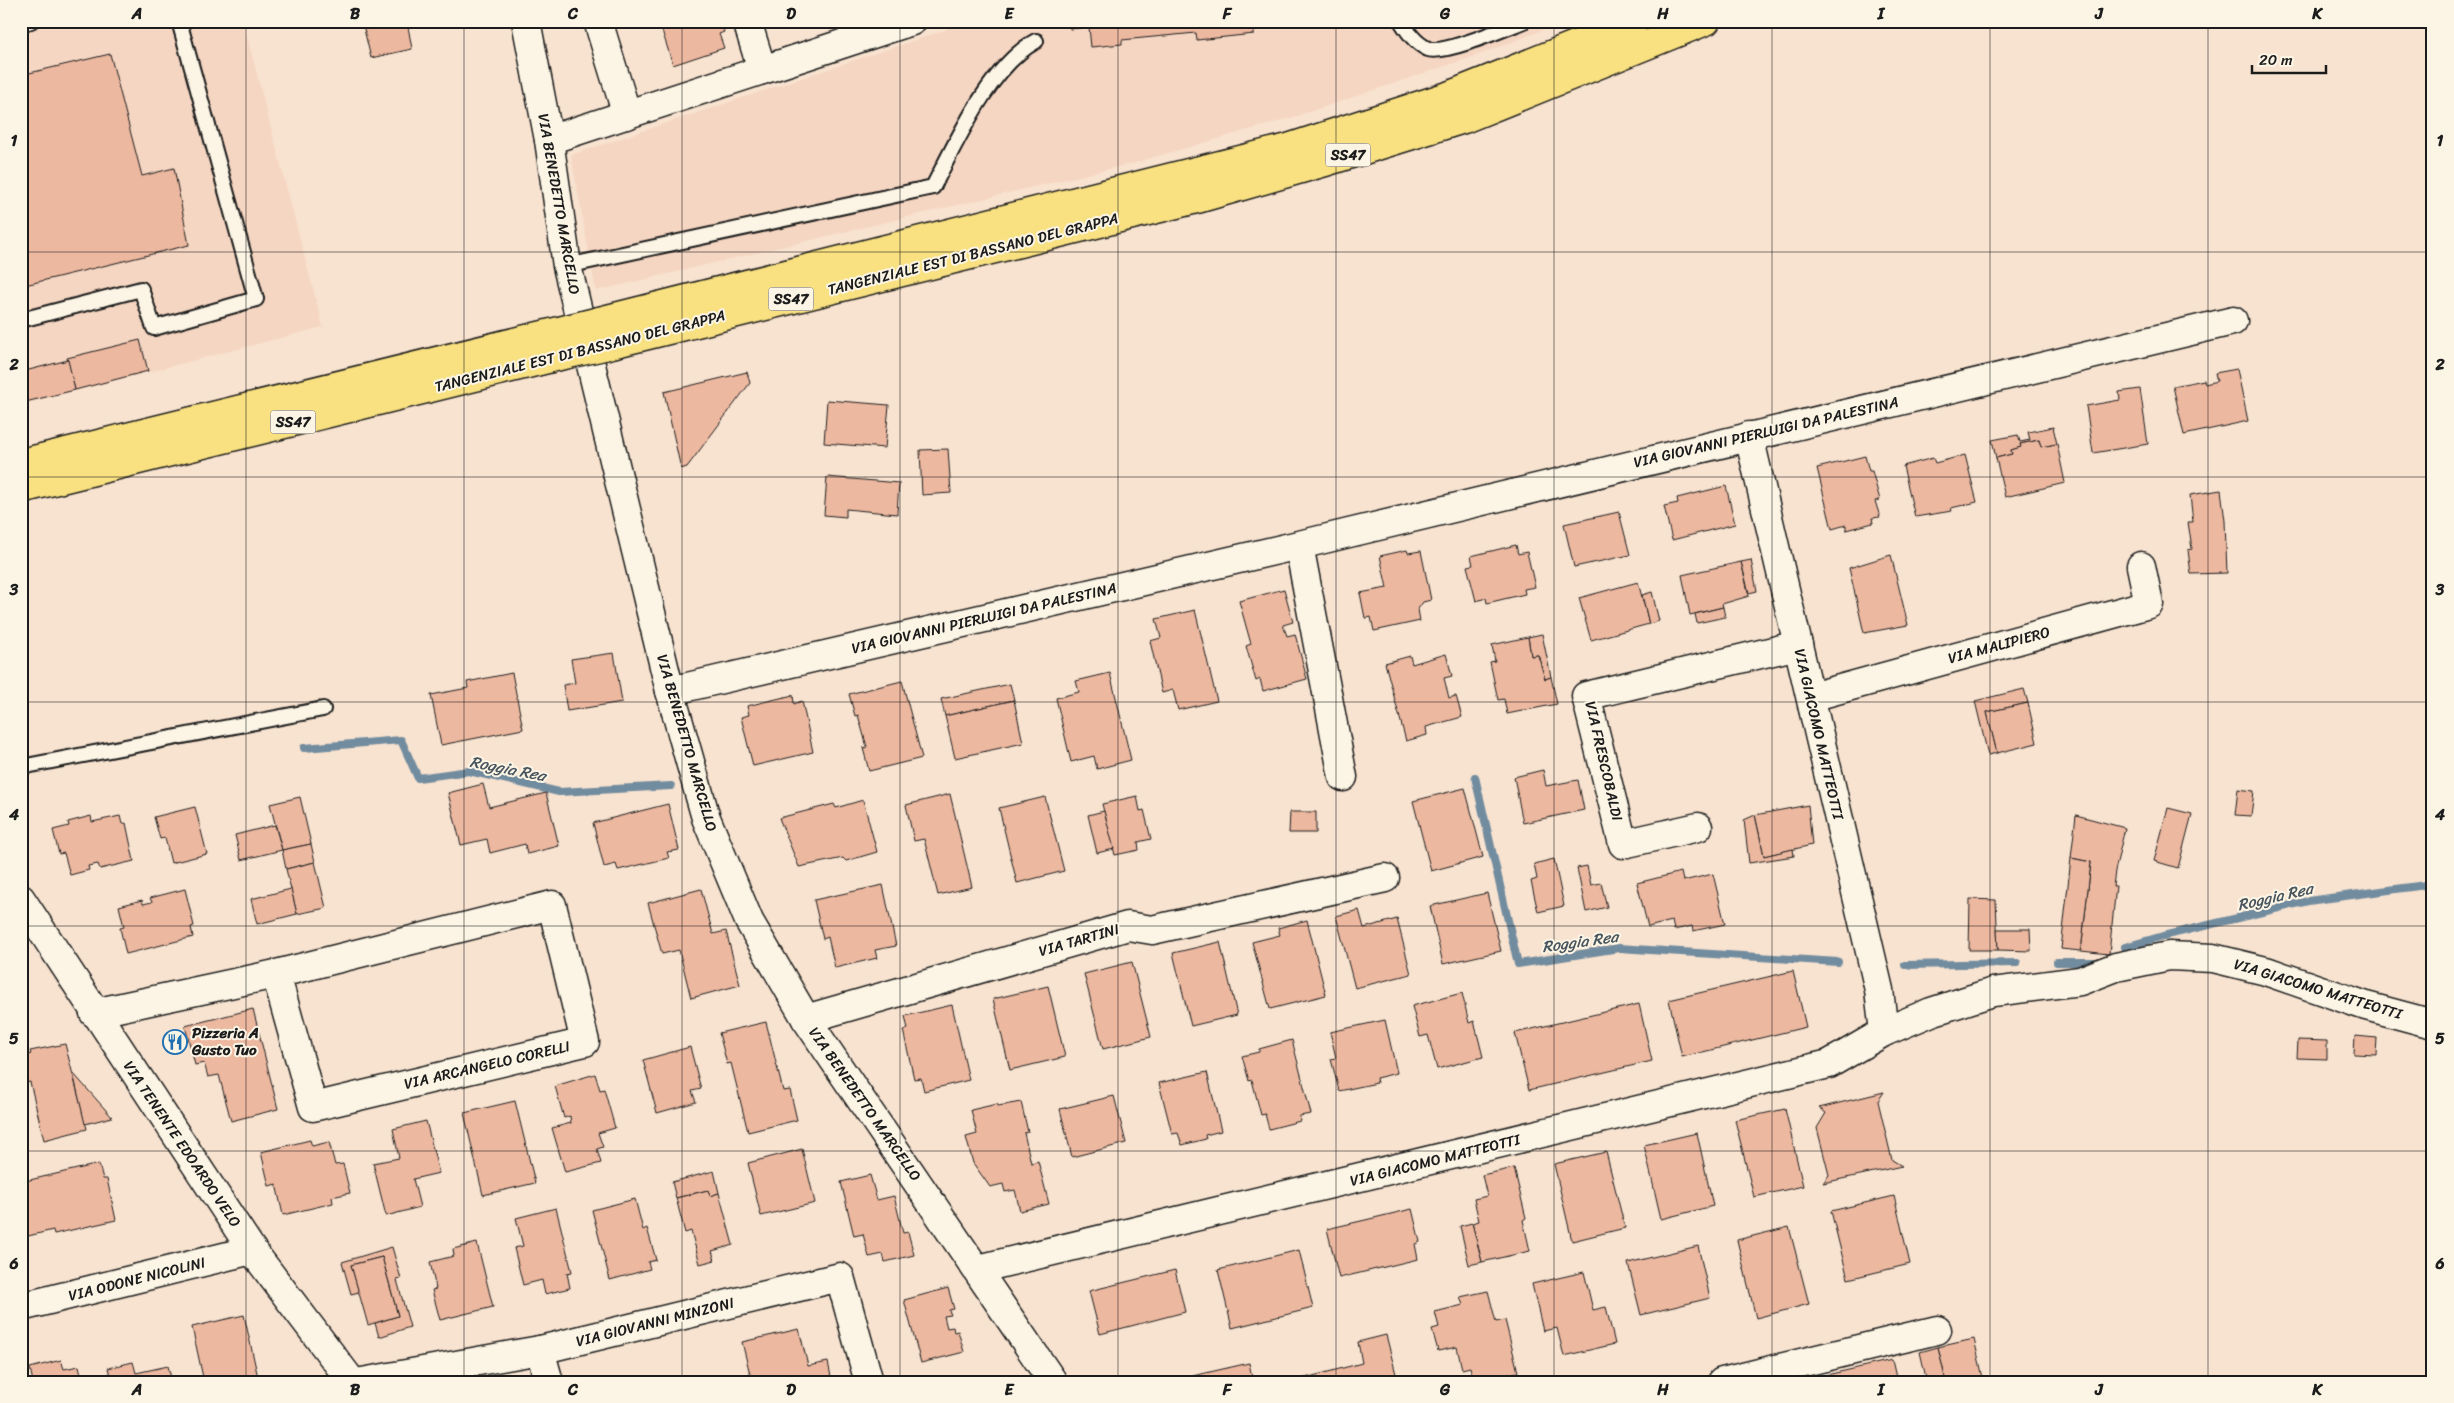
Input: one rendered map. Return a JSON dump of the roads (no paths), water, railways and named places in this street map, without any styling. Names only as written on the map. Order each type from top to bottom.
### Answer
[{"type":"highway","name":"TANGENZIALE EST DI BASSANO DEL GRAPPA","points":[[21,489],[1288,148],[1448,96],[1635,21]]},
{"type":"highway","name":"TANGENZIALE EST DI BASSANO DEL GRAPPA","points":[[601,333],[1197,199],[1464,119],[1706,21]]},
{"type":"highway","name":"TANGENZIALE EST DI BASSANO DEL GRAPPA","points":[[21,463],[562,343]]},
{"type":"street","name":"VIA BENEDETTO MARCELLO","points":[[526,21],[548,140],[567,266],[670,691],[706,818],[749,921],[806,1019],[1053,1382]]},
{"type":"street","points":[[598,21],[627,114]]},
{"type":"street","points":[[747,21],[762,70]]},
{"type":"street","points":[[548,140],[912,21]]},
{"type":"street","name":"VIA GIOVANNI PIERLUIGI DA PALESTINA","points":[[670,691],[1299,545],[2233,321]]},
{"type":"street","name":"VIA GIACOMO MATTEOTTI","points":[[1749,436],[1879,990],[1884,1032]]},
{"type":"street","points":[[1299,545],[1343,777]]},
{"type":"street","name":"VIA MALIPIERO","points":[[1811,697],[2149,604],[2141,566]]},
{"type":"street","name":"VIA FRESCOBALDI","points":[[1698,827],[1623,844],[1586,696],[1798,645]]},
{"type":"street","name":"VIA TARTINI","points":[[806,1019],[1128,926],[1152,930],[1384,878]]},
{"type":"street","name":"VIA TENENTE EDOARDO VELO","points":[[21,899],[94,1013],[252,1250],[352,1382]]},
{"type":"street","name":"VIA ARCANGELO CORELLI","points":[[94,1013],[276,974],[552,905],[585,1042],[313,1107],[276,974]]},
{"type":"street","name":"VIA GIACOMO MATTEOTTI","points":[[978,1270],[1829,1064],[1884,1032],[1931,1012],[1992,992],[2080,981],[2116,967],[2169,956],[2213,958],[2266,971],[2366,1006],[2433,1024]]},
{"type":"street","name":"VIA ODONE NICOLINI","points":[[21,1307],[252,1250]]},
{"type":"street","name":"VIA GIOVANNI MINZONI","points":[[362,1382],[540,1350],[840,1276],[869,1382]]},
{"type":"street","points":[[1722,1382],[1937,1330]]},
{"type":"street","points":[[540,1350],[549,1382]]},
{"type":"lane","points":[[21,24],[31,21]]},
{"type":"lane","points":[[21,320],[142,289],[154,328],[256,300],[179,21]]},
{"type":"lane","points":[[1401,21],[1412,39],[1429,50],[1450,48],[1524,21]]},
{"type":"lane","points":[[567,266],[933,186],[974,112],[1004,66],[1020,50],[1036,42]]},
{"type":"lane","points":[[21,767],[323,709]]},
{"type":"waterway","name":"Roggia Rea","points":[[304,748],[401,740],[418,778],[469,771],[559,792],[671,786]]},
{"type":"waterway","name":"Roggia Rea","points":[[1475,777],[1518,964],[1619,948],[1838,962]]},
{"type":"waterway","name":"Roggia Rea","points":[[2125,947],[2308,901],[2433,884]]},
{"type":"waterway","name":"Roggia Rea","points":[[2057,962],[2099,962]]},
{"type":"waterway","name":"Roggia Rea","points":[[1905,965],[2017,963]]},
{"type":"place","name":"Pizzeria A Gusto Tuo","points":[[175,1042]]}]
